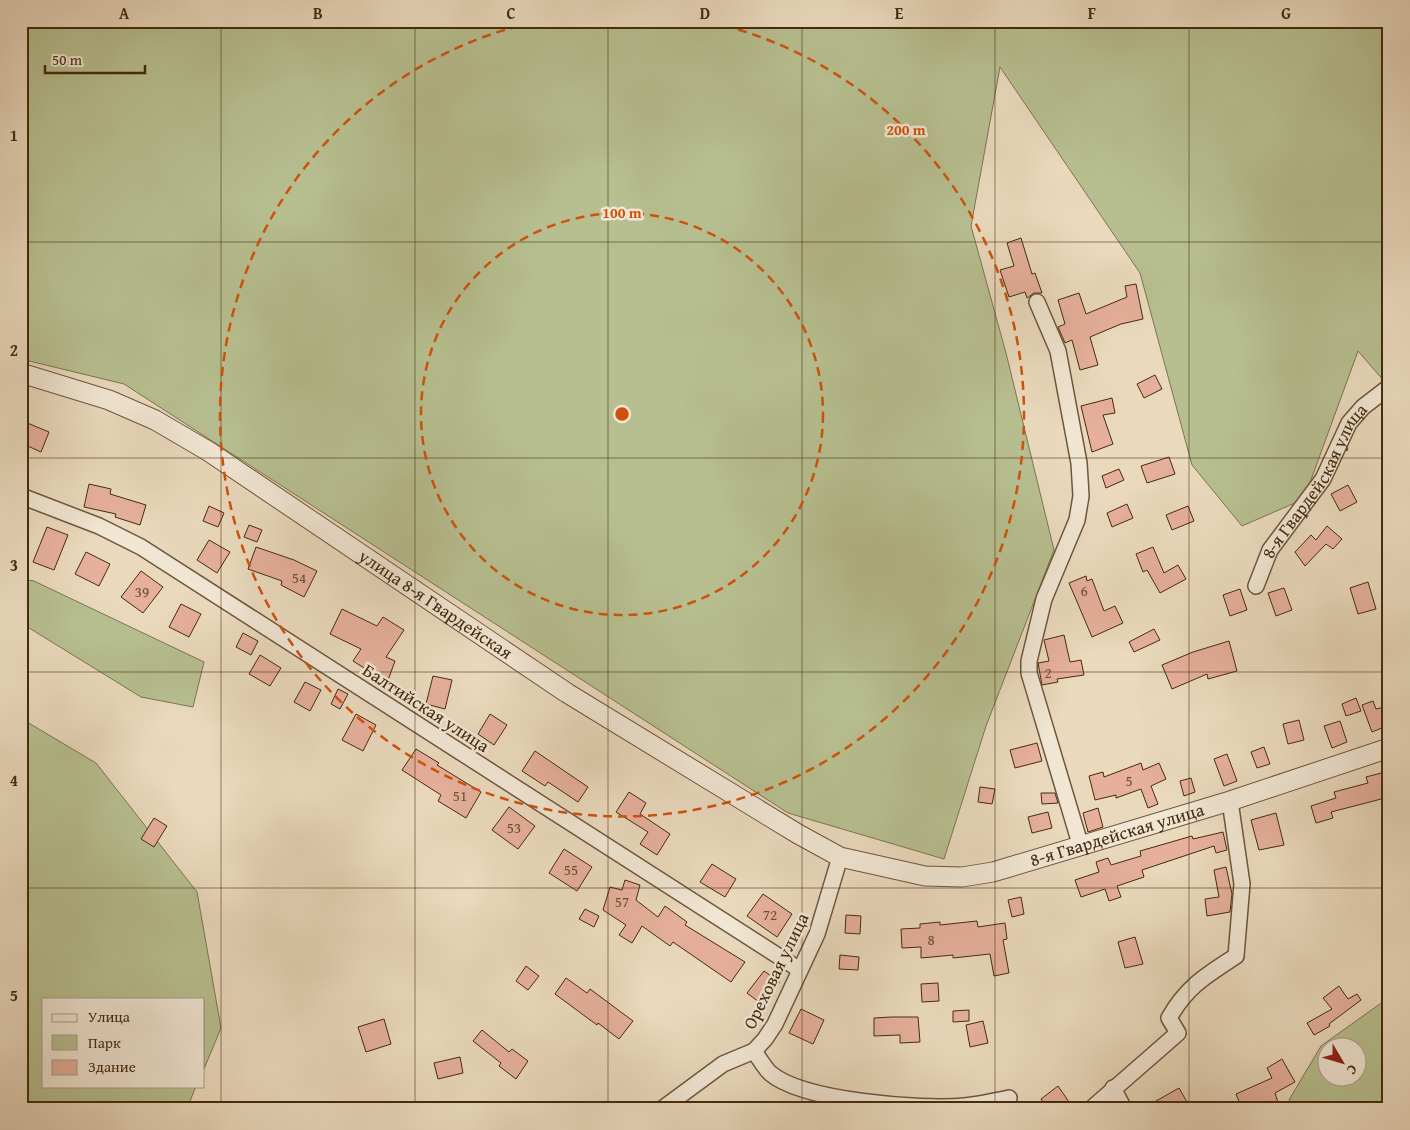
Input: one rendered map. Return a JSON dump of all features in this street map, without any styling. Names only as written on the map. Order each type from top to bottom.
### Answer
[{"type":"street","points":[[1037,302],[1058,351],[1079,463],[1081,496],[1076,520],[1044,599],[1029,661],[1029,674],[1081,847]]},
{"type":"street","name":"улица 8-я Гвардейская","points":[[21,373],[109,400],[155,420],[208,451],[567,692],[798,834],[840,857]]},
{"type":"street","name":"8-я Гвардейская улица","points":[[1256,586],[1270,550],[1323,479],[1349,422],[1363,407],[1389,387]]},
{"type":"street","name":"Балтийская улица","points":[[21,496],[98,526],[141,547],[800,970]]},
{"type":"street","name":"8-я Гвардейская улица","points":[[840,857],[925,876],[962,877],[993,872],[1230,802],[1389,748]]},
{"type":"street","points":[[1090,1109],[1178,1033],[1169,1018],[1186,992],[1199,980],[1236,956],[1242,884],[1230,802]]},
{"type":"street","name":"Ореховая улица","points":[[662,1109],[723,1064],[754,1052],[765,1039],[775,1024],[824,914],[840,857]]},
{"type":"street","points":[[754,1052],[770,1073],[785,1082],[818,1093],[882,1105],[931,1108],[965,1106],[1009,1098]]},
{"type":"street","points":[[1113,1088],[1124,1109]]},
{"type":"green space","points":[[21,21],[1389,21],[1389,380],[1384,381],[1358,351],[1304,499],[1242,526],[1192,465],[1140,273],[1000,67],[971,226],[1006,353],[1054,550],[986,726],[944,859],[788,813],[124,384],[21,359]]},
{"type":"green space","points":[[21,579],[34,581],[204,662],[193,707],[141,697],[21,623]]},
{"type":"green space","points":[[27,722],[96,763],[197,892],[221,1028],[205,1067],[205,998],[42,998],[42,1088],[195,1088],[187,1109],[21,1109],[21,733]]},
{"type":"green space","points":[[1389,993],[1389,1109],[1295,1109],[1289,1100],[1318,1051],[1318,1088],[1368,1088],[1368,1038],[1332,1038],[1384,1001]]},
{"type":"building","points":[[1021,238],[1032,274],[1035,273],[1042,293],[1034,293],[1027,298],[1025,292],[1009,297],[1000,270],[1014,266],[1007,243]]},
{"type":"building","points":[[1136,284],[1143,319],[1121,324],[1090,337],[1098,365],[1080,370],[1072,340],[1065,343],[1058,327],[1065,324],[1058,300],[1079,293],[1086,314],[1127,297],[1125,286]]},
{"type":"building","points":[[1155,375],[1162,389],[1144,398],[1137,384]]},
{"type":"building","points":[[1112,398],[1115,413],[1103,415],[1113,444],[1092,452],[1081,406]]},
{"type":"building","points":[[25,422],[49,432],[41,452],[21,443],[21,430]]},
{"type":"building","points":[[1169,457],[1175,474],[1147,483],[1141,466]]},
{"type":"building","points":[[1119,469],[1124,480],[1106,488],[1102,476]]},
{"type":"building","points":[[89,484],[111,489],[110,494],[146,505],[140,525],[115,517],[116,514],[84,507]]},
{"type":"building","points":[[1348,485],[1357,502],[1340,511],[1331,494]]},
{"type":"building","points":[[1127,504],[1133,518],[1112,527],[1107,513]]},
{"type":"building","points":[[209,506],[224,513],[218,527],[203,521]]},
{"type":"building","points":[[1188,506],[1194,521],[1172,530],[1166,515]]},
{"type":"building","points":[[249,525],[262,530],[257,542],[244,537]]},
{"type":"building","points":[[1327,526],[1342,539],[1333,549],[1326,544],[1305,566],[1295,552],[1311,535],[1316,540]]},
{"type":"building","points":[[47,527],[68,535],[54,570],[33,562]]},
{"type":"building","points":[[209,540],[230,552],[217,573],[197,560]]},
{"type":"building","points":[[256,547],[294,560],[317,571],[304,597],[281,585],[282,581],[248,569]]},
{"type":"building","points":[[1153,547],[1164,573],[1178,565],[1186,579],[1160,593],[1147,570],[1143,572],[1136,554]]},
{"type":"building","points":[[86,552],[110,564],[99,586],[75,574]]},
{"type":"building","points":[[141,571],[163,587],[143,613],[121,597]]},
{"type":"building","points":[[1086,576],[1087,581],[1092,579],[1104,611],[1115,606],[1123,623],[1092,637],[1069,583]]},
{"type":"building","points":[[1368,582],[1376,609],[1358,614],[1350,588]]},
{"type":"building","points":[[1284,588],[1292,610],[1276,616],[1268,593]]},
{"type":"building","points":[[1240,589],[1247,610],[1230,616],[1223,595]]},
{"type":"building","points":[[181,604],[201,614],[189,637],[169,627]]},
{"type":"building","points":[[342,609],[377,626],[383,617],[404,630],[386,657],[395,661],[387,683],[376,679],[377,676],[353,661],[361,649],[330,634]]},
{"type":"building","points":[[1154,629],[1160,640],[1134,652],[1129,642]]},
{"type":"building","points":[[243,633],[258,641],[251,655],[236,647]]},
{"type":"building","points":[[1064,635],[1070,662],[1081,660],[1084,675],[1057,679],[1058,682],[1042,685],[1038,663],[1049,661],[1044,640]]},
{"type":"building","points":[[1229,641],[1237,671],[1208,679],[1207,674],[1172,689],[1162,665],[1193,652]]},
{"type":"building","points":[[260,655],[281,668],[270,686],[249,674]]},
{"type":"building","points":[[433,676],[452,680],[445,709],[426,704]]},
{"type":"building","points":[[305,682],[321,690],[310,711],[294,702]]},
{"type":"building","points":[[338,689],[348,694],[340,709],[331,704]]},
{"type":"building","points":[[1356,698],[1361,711],[1346,716],[1342,704]]},
{"type":"building","points":[[1373,701],[1376,709],[1389,706],[1389,725],[1372,732],[1362,705]]},
{"type":"building","points":[[356,714],[376,725],[363,751],[342,740]]},
{"type":"building","points":[[490,714],[507,725],[494,745],[478,734]]},
{"type":"building","points":[[1299,720],[1304,740],[1288,744],[1283,724]]},
{"type":"building","points":[[1340,721],[1347,742],[1332,748],[1324,726]]},
{"type":"building","points":[[1037,743],[1042,761],[1015,768],[1010,750]]},
{"type":"building","points":[[1264,747],[1270,764],[1257,768],[1251,752]]},
{"type":"building","points":[[416,749],[439,763],[437,765],[481,792],[466,818],[438,801],[441,795],[402,770]]},
{"type":"building","points":[[535,751],[588,787],[578,802],[548,782],[545,786],[522,771]]},
{"type":"building","points":[[1227,754],[1237,781],[1224,786],[1214,759]]},
{"type":"building","points":[[1141,763],[1143,770],[1159,763],[1166,779],[1151,786],[1158,804],[1148,808],[1141,789],[1116,798],[1116,795],[1095,800],[1089,776],[1103,772],[1104,777]]},
{"type":"building","points":[[1389,771],[1389,797],[1331,812],[1333,818],[1316,823],[1311,806],[1336,798],[1334,792],[1368,783],[1366,777]]},
{"type":"building","points":[[1191,778],[1195,792],[1184,796],[1180,781]]},
{"type":"building","points":[[980,787],[995,789],[992,804],[978,802]]},
{"type":"building","points":[[629,792],[646,803],[640,814],[670,834],[657,855],[640,844],[648,832],[616,812]]},
{"type":"building","points":[[1041,793],[1055,793],[1058,803],[1042,804]]},
{"type":"building","points":[[509,807],[535,826],[518,849],[492,830]]},
{"type":"building","points":[[1098,808],[1103,827],[1088,832],[1083,813]]},
{"type":"building","points":[[1048,812],[1052,828],[1032,833],[1028,817]]},
{"type":"building","points":[[1276,813],[1284,845],[1259,850],[1251,820]]},
{"type":"building","points":[[154,818],[167,826],[154,847],[141,839]]},
{"type":"building","points":[[1223,832],[1227,850],[1216,853],[1214,846],[1142,870],[1144,877],[1117,886],[1121,897],[1109,901],[1105,889],[1081,897],[1075,880],[1099,872],[1096,862],[1108,858],[1111,865],[1141,856],[1140,851],[1192,836],[1193,839]]},
{"type":"building","points":[[564,849],[592,867],[577,891],[549,873]]},
{"type":"building","points":[[712,864],[736,879],[725,897],[700,882]]},
{"type":"building","points":[[1226,867],[1232,894],[1230,912],[1207,916],[1205,899],[1219,897],[1214,870]]},
{"type":"building","points":[[625,880],[640,885],[636,900],[658,917],[665,906],[687,922],[685,925],[745,962],[731,982],[673,942],[670,946],[642,926],[632,943],[619,935],[626,925],[603,910],[610,887],[622,890]]},
{"type":"building","points":[[763,894],[792,914],[777,937],[747,916]]},
{"type":"building","points":[[1021,897],[1024,914],[1012,917],[1008,900]]},
{"type":"building","points":[[585,909],[599,916],[594,927],[579,919]]},
{"type":"building","points":[[846,915],[861,916],[860,934],[845,933]]},
{"type":"building","points":[[977,921],[978,927],[1005,923],[1007,939],[1003,940],[1009,973],[994,976],[990,954],[953,958],[953,955],[921,958],[921,947],[902,948],[901,929],[920,928],[920,924],[940,922],[940,925]]},
{"type":"building","points":[[1135,937],[1143,964],[1125,968],[1118,942]]},
{"type":"building","points":[[840,955],[859,957],[858,970],[839,969]]},
{"type":"building","points":[[526,966],[539,976],[528,990],[516,981]]},
{"type":"building","points":[[764,971],[780,982],[763,1005],[747,993]]},
{"type":"building","points":[[566,978],[587,993],[590,989],[633,1021],[619,1039],[555,994]]},
{"type":"building","points":[[938,983],[939,1001],[922,1002],[921,984]]},
{"type":"building","points":[[1339,986],[1348,999],[1357,994],[1361,1000],[1329,1024],[1330,1026],[1314,1035],[1307,1023],[1332,1009],[1323,998]]},
{"type":"building","points":[[801,1009],[824,1020],[813,1044],[789,1033]]},
{"type":"building","points":[[969,1010],[969,1021],[953,1022],[953,1011]]},
{"type":"building","points":[[918,1017],[920,1042],[900,1043],[900,1035],[874,1036],[874,1018]]},
{"type":"building","points":[[384,1019],[391,1044],[366,1052],[358,1027]]},
{"type":"building","points":[[983,1021],[988,1043],[970,1047],[966,1025]]},
{"type":"building","points":[[482,1030],[509,1052],[512,1049],[528,1061],[516,1079],[499,1066],[501,1063],[473,1041]]},
{"type":"building","points":[[460,1057],[463,1073],[438,1079],[434,1063]]},
{"type":"building","points":[[1282,1059],[1295,1082],[1275,1093],[1280,1109],[1242,1109],[1236,1094],[1272,1078],[1267,1068]]},
{"type":"building","points":[[1058,1086],[1069,1102],[1061,1109],[1048,1109],[1041,1099]]},
{"type":"building","points":[[1179,1088],[1191,1109],[1142,1109]]}]
